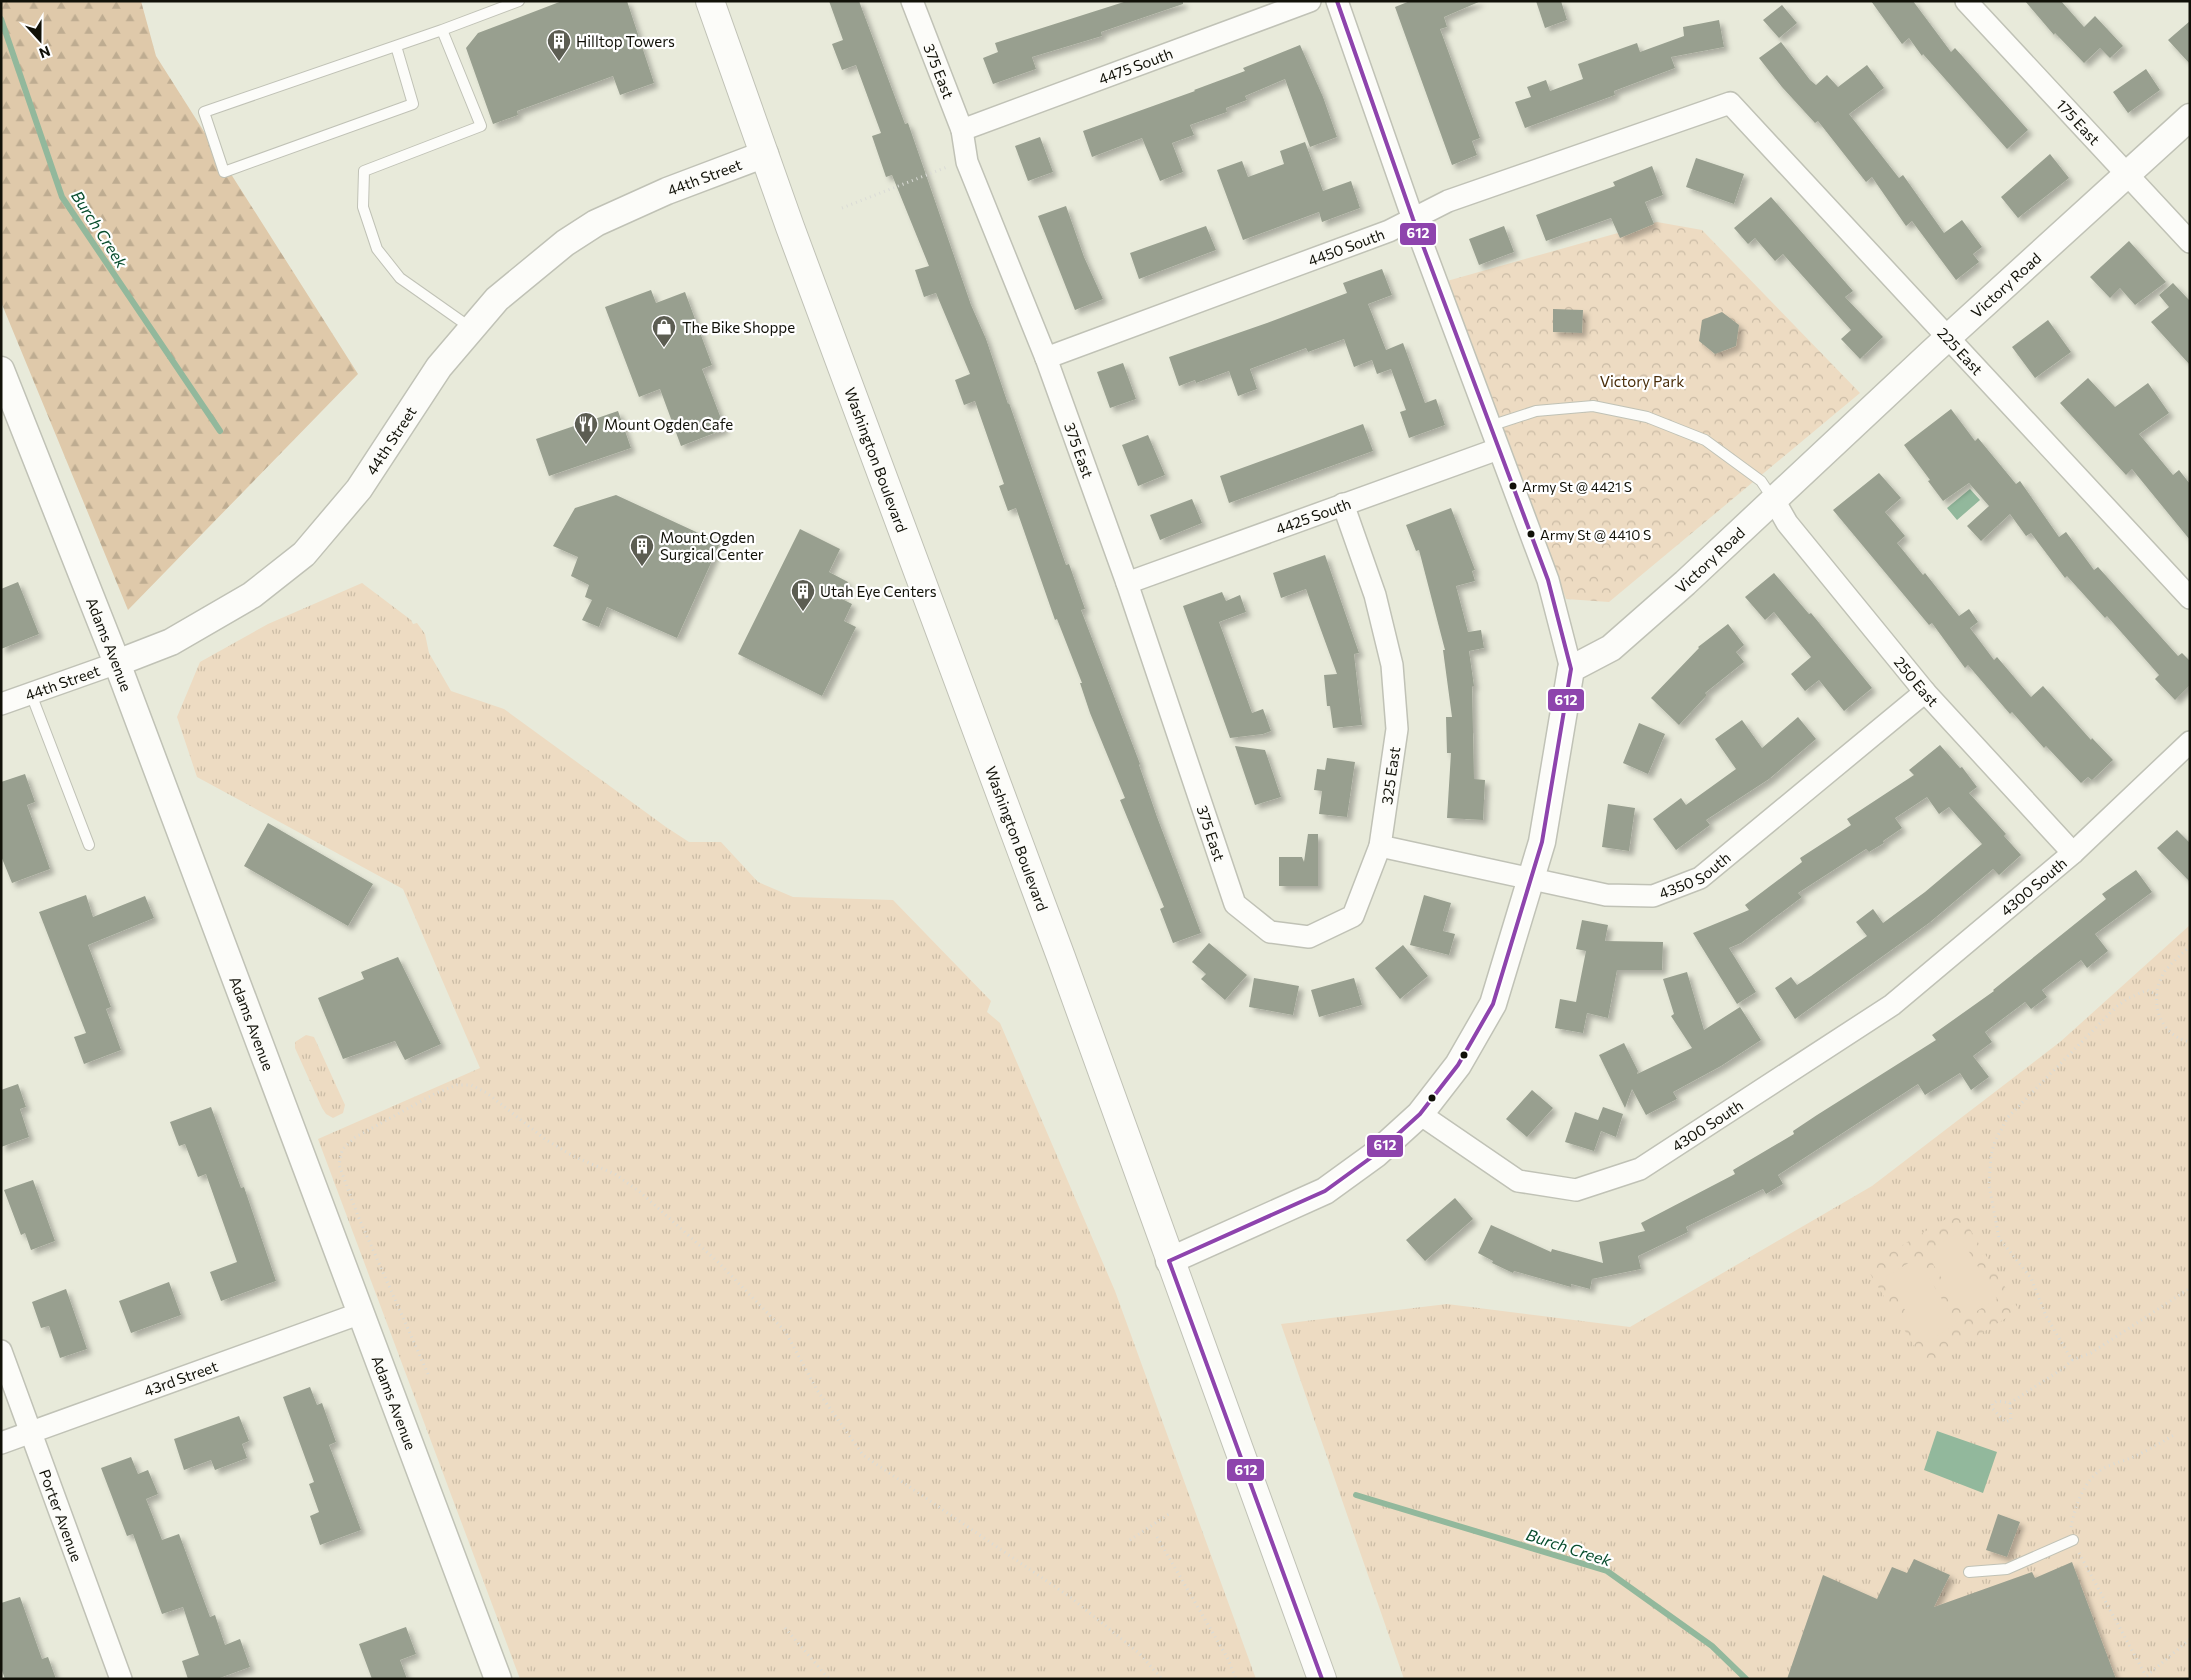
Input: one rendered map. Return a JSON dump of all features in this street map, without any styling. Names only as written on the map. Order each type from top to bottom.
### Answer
[{"type":"main road","name":"Washington Boulevard","points":[[710,1],[1322,1679]]},
{"type":"street","name":"375 East","points":[[912,1],[962,130],[967,162],[1046,358],[1127,583],[1235,904]]},
{"type":"street","name":"4475 South","points":[[962,130],[1310,1]]},
{"type":"street","points":[[1169,1261],[1325,1191],[1376,1154],[1420,1114],[1458,1065],[1493,1004],[1542,842],[1571,669],[1548,580],[1413,219],[1337,1]]},
{"type":"street","name":"175 East","points":[[1966,1],[2190,242]]},
{"type":"street","name":"4450 South","points":[[1046,358],[1388,231],[1448,201],[1730,103]]},
{"type":"street","name":"225 East","points":[[1730,103],[2190,598]]},
{"type":"street","name":"Victory Road","points":[[1571,669],[1610,648],[1686,583],[1949,337],[2190,117]]},
{"type":"street","name":"44th Street","points":[[1,704],[171,642],[252,595],[304,554],[359,488],[439,367],[497,299],[565,243],[596,223],[667,191],[765,154]]},
{"type":"street","name":"Adams Avenue","points":[[1,370],[117,663],[498,1679]]},
{"type":"street","name":"4425 South","points":[[1127,583],[1498,449]]},
{"type":"street","name":"250 East","points":[[1774,500],[1788,524],[1926,692],[2073,853]]},
{"type":"street","name":"325 East","points":[[1235,904],[1270,932],[1309,937],[1353,916],[1380,846],[1397,729],[1392,665],[1375,595],[1343,504]]},
{"type":"street","name":"4350 South","points":[[1380,846],[1606,895],[1653,896],[1700,878],[1926,692]]},
{"type":"street","name":"4300 South","points":[[1420,1114],[1518,1181],[1576,1190],[1640,1169],[1892,1005],[2073,853],[2190,742]]},
{"type":"street","name":"43rd Street","points":[[1,1443],[361,1313]]},
{"type":"street","name":"Porter Avenue","points":[[1,1351],[121,1679]]},
{"type":"lane","points":[[396,46],[413,104],[224,172],[204,112],[442,30],[519,1]]},
{"type":"lane","points":[[442,30],[481,126],[364,171],[363,206],[377,249],[400,278],[472,328]]},
{"type":"lane","points":[[1490,426],[1536,411],[1593,406],[1647,418],[1705,440],[1761,481],[1774,500]]},
{"type":"lane","points":[[31,694],[90,846]]},
{"type":"lane","points":[[1969,1572],[2007,1569],[2073,1540]]},
{"type":"path","points":[[842,208],[950,166]]},
{"type":"path","points":[[2190,946],[2166,971],[2157,995],[2160,1020],[2167,1030],[2174,1036],[2190,1042]]},
{"type":"path","points":[[2072,1360],[2046,1316],[2031,1278],[1999,1238],[1989,1185],[1993,1148],[2001,1128],[2008,1117],[2116,1007],[2127,999],[2147,990],[2157,995]]},
{"type":"path","points":[[428,1374],[358,1216],[339,1165],[342,1150],[354,1138],[436,1093],[457,1085],[471,1085],[487,1093],[545,1139],[573,1156],[615,1174],[640,1192],[717,1261],[785,1331],[817,1390],[864,1454],[1070,1597],[1140,1654],[1162,1679]]},
{"type":"path","points":[[2010,1403],[2011,1420],[2005,1422],[1993,1409],[1992,1404],[1997,1401],[2010,1403],[2066,1367],[2072,1360],[2091,1353],[2190,1288]]},
{"type":"path","points":[[2174,1434],[2148,1450],[2113,1464],[2095,1475],[2087,1484],[2074,1512],[2070,1531],[2145,1678],[2190,1639]]},
{"type":"path","points":[[1130,1540],[1169,1514]]},
{"type":"path","points":[[1157,1537],[1228,1659],[1236,1679]]},
{"type":"path","points":[[785,1628],[829,1679]]},
{"type":"green space","points":[[1,1],[141,1],[156,56],[358,374],[128,610],[1,302]]},
{"type":"green space","name":"Victory Park","points":[[1657,222],[1702,230],[1860,393],[1609,602],[1566,599],[1447,281]]},
{"type":"green space","points":[[362,583],[411,620],[413,624],[417,623],[425,634],[429,653],[451,691],[504,709],[689,842],[721,842],[758,882],[793,897],[893,900],[991,1001],[987,1012],[1000,1023],[1115,1291],[1256,1679],[520,1679],[318,1139],[480,1068],[403,889],[197,777],[177,717],[200,662],[268,624]]},
{"type":"green space","points":[[2190,925],[2190,1679],[1404,1679],[1281,1324],[1447,1304],[1630,1327],[1872,1186],[2060,1042]]},
{"type":"green space","points":[[306,1035],[314,1037],[345,1105],[343,1113],[333,1118],[326,1114],[322,1108],[295,1048],[295,1042]]},
{"type":"green space","points":[[1959,1211],[2019,1310],[1927,1367],[1866,1267]]},
{"type":"green space","points":[[1958,1233],[1997,1299],[1965,1318],[1926,1252]]},
{"type":"green space","points":[[1917,1258],[1957,1324],[1925,1343],[1885,1277]]},
{"type":"shaded area","points":[[1970,489],[1980,500],[1957,520],[1947,508]]},
{"type":"shaded area","points":[[1937,1431],[1997,1452],[1983,1493],[1924,1470]]},
{"type":"building","name":"Hilltop Towers","points":[[562,1],[627,1],[654,83],[620,95],[613,76],[517,111],[518,115],[493,124],[466,48],[478,33]]},
{"type":"building","points":[[829,1],[859,1],[905,124],[908,123],[971,305],[986,339],[1066,565],[1069,564],[1085,609],[1081,610],[1140,764],[1157,817],[1201,933],[1173,943],[1160,909],[1164,907],[1120,800],[1125,798],[1090,713],[1080,683],[1082,683],[1057,619],[1055,620],[1016,508],[1008,511],[999,486],[1004,484],[975,401],[964,405],[955,380],[970,374],[936,293],[924,297],[915,270],[929,266],[892,175],[886,177],[872,136],[881,133],[856,65],[842,70],[832,44],[843,40]]},
{"type":"building","points":[[1127,1],[1183,1],[1183,4],[1101,32],[1102,36],[1032,57],[1036,69],[993,84],[983,58],[998,52],[995,43]]},
{"type":"building","points":[[1410,1],[1481,1],[1444,17],[1447,27],[1440,29],[1480,138],[1472,141],[1477,155],[1452,165],[1395,7]]},
{"type":"building","points":[[1536,1],[1561,1],[1567,20],[1545,28]]},
{"type":"building","points":[[1871,1],[1913,1],[1951,52],[1955,48],[2028,130],[2007,149],[1923,54],[1922,56],[1909,38],[1902,44]]},
{"type":"building","points":[[2025,1],[2061,1],[2084,27],[2095,16],[2123,46],[2110,58],[2100,48],[2084,63],[2055,33],[2054,35]]},
{"type":"building","points":[[1782,5],[1797,23],[1779,38],[1763,20]]},
{"type":"building","points":[[1719,20],[1724,47],[1671,57],[1675,68],[1614,91],[1615,95],[1525,128],[1515,102],[1531,97],[1527,87],[1546,80],[1550,91],[1583,79],[1578,64],[1637,43],[1640,52],[1684,36],[1683,27]]},
{"type":"building","points":[[2190,21],[2190,64],[2168,40]]},
{"type":"building","points":[[1781,42],[1816,85],[1827,75],[1838,87],[1867,65],[1884,88],[1849,114],[1899,178],[1903,175],[1944,233],[1962,220],[1982,247],[1973,254],[1979,262],[1956,280],[1912,221],[1906,226],[1872,177],[1866,182],[1818,121],[1815,123],[1782,87],[1759,58]]},
{"type":"building","points":[[1300,45],[1323,97],[1337,137],[1310,147],[1285,79],[1245,96],[1247,100],[1226,108],[1227,112],[1190,125],[1194,135],[1172,143],[1183,172],[1160,181],[1142,138],[1092,157],[1083,131],[1195,91],[1245,71],[1243,68]]},
{"type":"building","points":[[2146,69],[2160,90],[2128,113],[2113,92]]},
{"type":"building","points":[[1040,137],[1053,172],[1028,181],[1015,146]]},
{"type":"building","points":[[1305,142],[1323,191],[1351,181],[1360,208],[1322,222],[1319,212],[1243,240],[1217,170],[1242,161],[1248,177],[1284,164],[1280,151]]},
{"type":"building","points":[[2050,154],[2069,178],[2018,218],[2001,197]]},
{"type":"building","points":[[1696,158],[1744,174],[1734,204],[1686,187]]},
{"type":"building","points":[[1652,166],[1663,195],[1645,202],[1654,224],[1620,238],[1611,218],[1546,241],[1536,215],[1615,186],[1613,182]]},
{"type":"building","points":[[1771,197],[1853,291],[1845,297],[1883,337],[1860,359],[1841,339],[1851,330],[1783,254],[1775,261],[1755,238],[1748,244],[1734,228]]},
{"type":"building","points":[[1066,206],[1084,257],[1103,299],[1075,310],[1038,216]]},
{"type":"building","points":[[1206,226],[1216,250],[1139,279],[1130,253]]},
{"type":"building","points":[[1504,226],[1514,252],[1479,265],[1469,239]]},
{"type":"building","points":[[2129,241],[2166,282],[2135,305],[2120,288],[2110,298],[2090,277]]},
{"type":"building","points":[[1382,269],[1392,295],[1368,304],[1386,350],[1403,343],[1425,403],[1436,399],[1445,425],[1409,438],[1400,412],[1406,410],[1391,369],[1377,374],[1372,360],[1354,367],[1344,339],[1308,352],[1306,348],[1250,369],[1257,389],[1238,396],[1229,371],[1196,383],[1195,380],[1179,386],[1169,357],[1347,293],[1343,283]]},
{"type":"building","points":[[2173,283],[2190,301],[2190,365],[2151,322],[2169,307],[2159,295]]},
{"type":"building","points":[[651,290],[656,303],[685,292],[712,365],[702,369],[725,429],[681,446],[660,389],[639,397],[605,307]]},
{"type":"building","points":[[1553,309],[1583,310],[1582,333],[1553,332]]},
{"type":"building","points":[[1722,312],[1739,325],[1736,346],[1715,354],[1699,341],[1702,320]]},
{"type":"building","points":[[2048,320],[2071,352],[2035,378],[2012,347]]},
{"type":"building","points":[[1123,363],[1136,399],[1110,408],[1097,372]]},
{"type":"building","points":[[2088,378],[2115,407],[2148,383],[2169,413],[2139,434],[2173,475],[2179,470],[2190,484],[2190,540],[2132,469],[2126,475],[2060,403]]},
{"type":"building","points":[[1951,409],[1975,441],[1978,438],[2016,484],[2020,481],[2059,537],[2066,532],[2094,570],[2098,567],[2178,656],[2182,653],[2190,661],[2190,685],[2175,700],[2155,679],[2159,675],[2107,616],[2105,618],[2067,576],[2065,578],[2031,533],[2026,536],[2010,514],[1981,541],[1967,526],[1989,506],[1969,483],[1943,501],[1904,445]]},
{"type":"building","points":[[618,411],[631,448],[549,476],[536,439]]},
{"type":"building","points":[[1363,424],[1373,451],[1229,503],[1220,476]]},
{"type":"building","points":[[1148,435],[1165,475],[1138,486],[1122,445]]},
{"type":"building","points":[[1879,473],[1901,498],[1885,512],[1905,536],[1897,543],[1923,575],[1925,573],[1959,616],[1969,609],[1978,622],[1970,628],[1994,660],[1997,657],[2031,697],[2043,686],[2091,740],[2092,738],[2113,760],[2092,780],[2088,777],[2081,783],[2046,746],[2044,748],[2012,712],[2010,714],[1968,665],[1965,668],[1932,623],[1929,625],[1833,510]]},
{"type":"building","name":"Mount Ogden Surgical Center","points":[[616,495],[720,543],[677,638],[607,607],[599,627],[582,620],[592,600],[585,597],[589,585],[571,576],[578,557],[553,546],[575,508]]},
{"type":"building","points":[[1192,499],[1202,523],[1160,540],[1150,515]]},
{"type":"building","points":[[1451,508],[1475,570],[1472,571],[1475,581],[1456,586],[1468,632],[1481,630],[1484,648],[1469,651],[1474,686],[1472,686],[1474,779],[1485,780],[1483,820],[1447,818],[1451,753],[1447,753],[1446,717],[1452,717],[1443,650],[1445,650],[1419,550],[1416,551],[1406,525]]},
{"type":"building","name":"Utah Eye Centers","points":[[800,529],[840,549],[829,572],[848,582],[840,598],[852,604],[844,621],[856,627],[822,696],[738,654]]},
{"type":"building","points":[[1325,555],[1359,653],[1354,654],[1362,725],[1333,728],[1330,706],[1327,706],[1324,675],[1337,674],[1306,589],[1281,598],[1273,573]]},
{"type":"building","points":[[1774,573],[1809,614],[1811,613],[1872,688],[1844,711],[1819,680],[1805,691],[1791,674],[1811,657],[1774,612],[1765,620],[1745,597]]},
{"type":"building","points":[[18,582],[39,634],[1,649],[1,589]]},
{"type":"building","points":[[1222,592],[1226,601],[1240,595],[1246,612],[1219,622],[1252,713],[1263,709],[1271,731],[1263,734],[1230,738],[1183,606]]},
{"type":"building","points":[[1728,624],[1744,645],[1736,652],[1744,662],[1705,693],[1707,695],[1679,725],[1651,698],[1698,647]]},
{"type":"building","points":[[1798,717],[1816,739],[1769,779],[1706,820],[1710,825],[1676,850],[1653,819],[1681,798],[1686,805],[1736,769],[1715,739],[1742,720],[1762,748]]},
{"type":"building","points":[[1639,723],[1665,734],[1648,774],[1623,763]]},
{"type":"building","points":[[1940,745],[1960,768],[1962,767],[1977,787],[1969,793],[2006,834],[2004,836],[2021,855],[1999,875],[1993,869],[1929,923],[1795,1019],[1775,988],[1791,977],[1797,985],[1811,976],[1867,936],[1856,922],[1873,909],[1883,923],[1925,892],[1982,844],[1949,807],[1939,814],[1927,797],[1895,818],[1902,828],[1883,841],[1884,843],[1869,852],[1866,849],[1798,893],[1802,897],[1741,943],[1729,948],[1756,992],[1737,1004],[1693,933],[1749,910],[1745,905],[1802,862],[1800,858],[1851,825],[1847,819],[1914,775],[1909,770]]},
{"type":"building","points":[[1235,746],[1265,750],[1281,797],[1255,805]]},
{"type":"building","points":[[1327,758],[1355,762],[1347,817],[1319,814],[1322,791],[1314,790],[1317,769],[1325,770]]},
{"type":"building","points":[[25,774],[35,802],[27,805],[50,869],[12,883],[1,856],[1,782]]},
{"type":"building","points":[[1608,804],[1635,808],[1629,851],[1602,847]]},
{"type":"building","points":[[268,823],[373,884],[348,926],[244,866]]},
{"type":"building","points":[[2177,830],[2190,843],[2190,882],[2157,848]]},
{"type":"building","points":[[1308,834],[1318,834],[1318,886],[1279,886],[1279,857],[1302,857],[1304,862]]},
{"type":"building","points":[[2136,870],[2152,892],[2095,934],[2108,951],[2087,968],[2081,960],[2042,990],[2047,997],[2031,1009],[2025,1002],[1985,1032],[1992,1042],[1973,1056],[1989,1077],[1971,1090],[1960,1073],[1925,1095],[1918,1084],[1778,1175],[1783,1184],[1766,1194],[1763,1189],[1686,1227],[1688,1232],[1638,1256],[1641,1269],[1592,1279],[1590,1289],[1571,1284],[1571,1287],[1514,1271],[1513,1273],[1492,1263],[1493,1261],[1478,1253],[1491,1225],[1551,1252],[1552,1249],[1603,1263],[1599,1242],[1645,1231],[1641,1223],[1735,1174],[1733,1170],[1794,1134],[1793,1131],[1817,1115],[1936,1040],[1932,1035],[1994,991],[2106,899],[2102,894]]},
{"type":"building","points":[[86,895],[93,917],[145,896],[154,918],[88,945],[111,1007],[106,1009],[121,1050],[84,1064],[74,1037],[86,1033],[39,912]]},
{"type":"building","points":[[1424,895],[1451,903],[1443,931],[1455,934],[1449,955],[1410,945]]},
{"type":"building","points":[[1582,920],[1608,925],[1605,941],[1663,942],[1662,970],[1617,970],[1608,1018],[1587,1013],[1583,1033],[1555,1028],[1560,999],[1576,1002],[1586,951],[1576,949]]},
{"type":"building","points":[[1209,943],[1247,975],[1225,1000],[1201,979],[1206,974],[1192,962]]},
{"type":"building","points":[[1403,945],[1428,976],[1400,999],[1375,968]]},
{"type":"building","points":[[398,957],[441,1044],[405,1060],[395,1041],[343,1059],[318,998],[364,979],[361,972]]},
{"type":"building","points":[[1687,972],[1704,1030],[1740,1007],[1761,1040],[1721,1066],[1673,1092],[1677,1099],[1646,1115],[1632,1089],[1625,1108],[1599,1055],[1624,1043],[1638,1071],[1637,1074],[1692,1048],[1671,1016],[1674,1014],[1663,979]]},
{"type":"building","points":[[1254,978],[1299,986],[1293,1015],[1249,1007]]},
{"type":"building","points":[[1354,978],[1362,1005],[1319,1017],[1311,990]]},
{"type":"building","points":[[18,1084],[26,1107],[20,1109],[29,1137],[1,1147],[1,1090]]},
{"type":"building","points":[[1532,1090],[1553,1108],[1527,1137],[1506,1119]]},
{"type":"building","points":[[211,1107],[241,1188],[244,1187],[276,1281],[221,1301],[210,1272],[237,1262],[206,1174],[198,1177],[185,1144],[179,1146],[170,1122]]},
{"type":"building","points":[[1603,1107],[1623,1114],[1616,1137],[1601,1131],[1594,1151],[1565,1142],[1575,1112],[1598,1120]]},
{"type":"building","points":[[33,1180],[55,1241],[31,1250],[25,1233],[21,1235],[4,1190]]},
{"type":"building","points":[[1455,1198],[1473,1219],[1425,1261],[1406,1240]]},
{"type":"building","points":[[169,1282],[181,1315],[131,1333],[119,1301]]},
{"type":"building","points":[[66,1289],[87,1349],[60,1358],[49,1326],[41,1328],[32,1302]]},
{"type":"building","points":[[310,1387],[317,1405],[322,1403],[336,1442],[329,1445],[361,1530],[320,1545],[310,1516],[319,1512],[309,1484],[314,1482],[283,1397]]},
{"type":"building","points":[[239,1416],[249,1441],[242,1444],[247,1458],[215,1470],[211,1460],[184,1470],[174,1439]]},
{"type":"building","points":[[131,1457],[138,1474],[148,1470],[158,1494],[146,1499],[162,1540],[179,1534],[210,1617],[215,1615],[225,1645],[240,1639],[250,1667],[217,1679],[188,1679],[182,1661],[199,1655],[183,1607],[162,1614],[133,1534],[127,1536],[101,1468]]},
{"type":"building","points":[[1998,1514],[2020,1522],[2007,1557],[1986,1550]]},
{"type":"building","points":[[1914,1559],[1950,1575],[1934,1607],[2032,1572],[2035,1578],[2072,1562],[2116,1679],[1787,1679],[1823,1575],[1877,1599],[1892,1567],[1907,1573]]},
{"type":"building","points":[[20,1597],[42,1659],[48,1657],[56,1679],[5,1679],[1,1668],[1,1603]]},
{"type":"building","points":[[406,1627],[416,1654],[400,1660],[407,1679],[372,1679],[359,1644]]},
{"type":"waterway","name":"Burch Creek","points":[[1,19],[62,197],[220,431]]},
{"type":"waterway","name":"Burch Creek","points":[[1356,1495],[1607,1571],[1712,1646],[1746,1679]]},
{"type":"transit line","name":"612","points":[[1169,1261],[1325,1191],[1376,1154],[1420,1114],[1458,1065],[1493,1004],[1542,842],[1571,669],[1548,580],[1413,219],[1337,1]]},
{"type":"transit line","name":"612","points":[[1169,1261],[1322,1679]]},
{"type":"place","name":"Hilltop Towers","points":[[559,62]]},
{"type":"place","name":"The Bike Shoppe","points":[[664,348]]},
{"type":"place","name":"Mount Ogden Cafe","points":[[586,445]]},
{"type":"place","name":"Army St @ 4421 S","points":[[1513,486]]},
{"type":"place","name":"Army St @ 4410 S","points":[[1531,534]]},
{"type":"place","name":"Mount Ogden Surgical Center","points":[[642,567]]},
{"type":"place","name":"Utah Eye Centers","points":[[803,612]]}]
